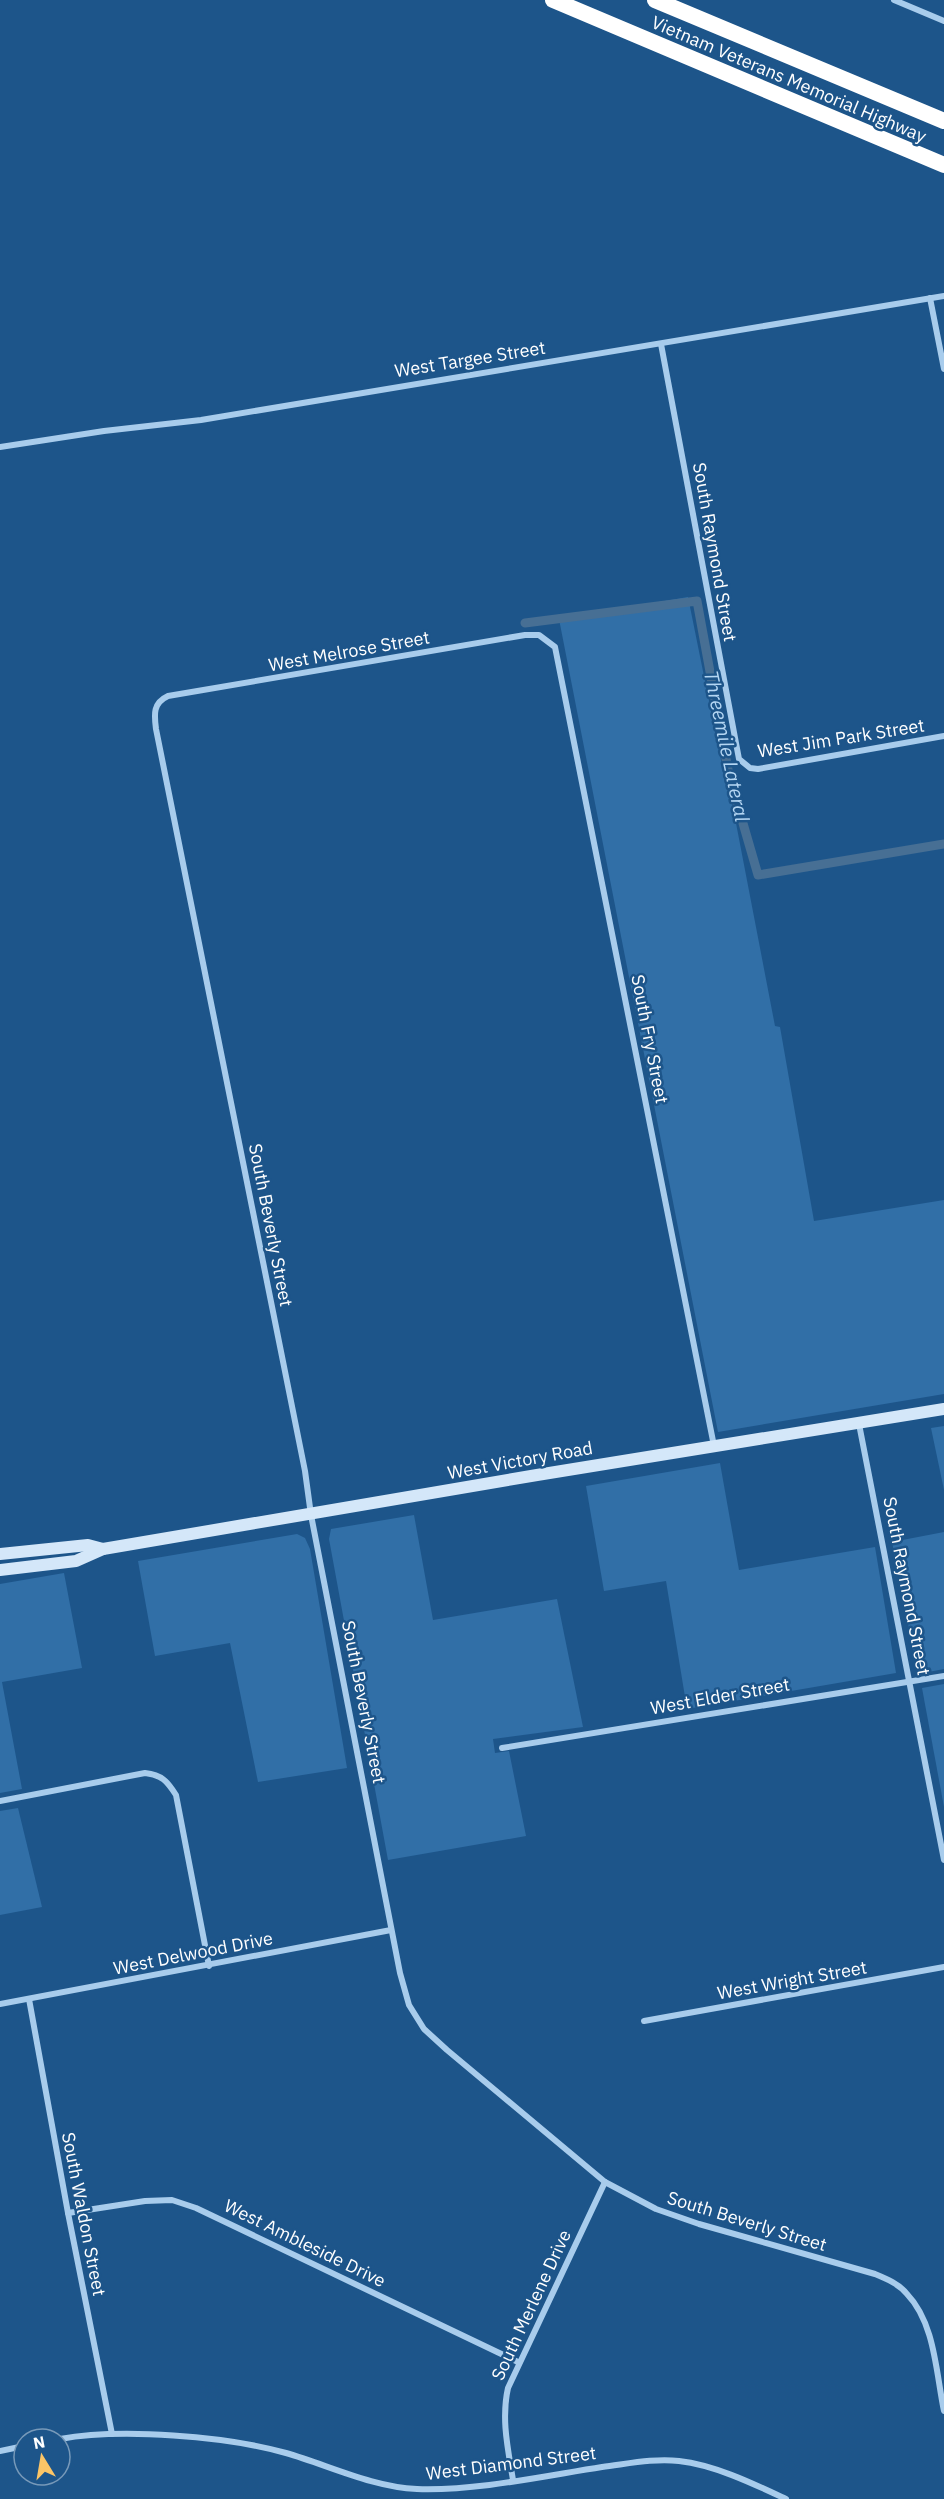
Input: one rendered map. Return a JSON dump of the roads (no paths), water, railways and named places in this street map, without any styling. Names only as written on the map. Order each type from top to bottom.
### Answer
[{"type":"highway","name":"Vietnam Veterans Memorial Highway","points":[[553,0],[944,165]]},
{"type":"highway","name":"Vietnam Veterans Memorial Highway","points":[[655,0],[944,121]]},
{"type":"main road","name":"West Victory Road","points":[[2,1570],[76,1561],[103,1549],[944,1409]]},
{"type":"main road","name":"West Victory Road","points":[[0,1554],[88,1545],[103,1549]]},
{"type":"main road","name":"West Victory Road","points":[[2,1570],[51,1557],[54,1548]]},
{"type":"street","points":[[894,0],[944,21]]},
{"type":"street","name":"West Targee Street","points":[[0,447],[104,430],[201,420],[944,296]]},
{"type":"street","points":[[930,298],[944,369]]},
{"type":"street","name":"South Raymond Street","points":[[661,344],[736,753],[743,764]]},
{"type":"street","name":"West Melrose Street","points":[[156,704],[168,696],[525,635],[539,635],[548,640]]},
{"type":"street","name":"South Fry Street","points":[[548,640],[555,647],[557,655],[714,1447]]},
{"type":"street","name":"South Beverly Street","points":[[156,704],[154,717],[156,729],[305,1471],[311,1515],[367,1791],[391,1930],[410,2005],[424,2029],[605,2182],[656,2209],[699,2224],[875,2274],[893,2282],[908,2294],[927,2328],[944,2410]]},
{"type":"street","name":"West Jim Park Street","points":[[743,764],[758,769],[944,736]]},
{"type":"street","name":"South Raymond Street","points":[[859,1424],[944,1860]]},
{"type":"street","name":"West Elder Street","points":[[502,1748],[944,1676]]},
{"type":"street","points":[[0,1801],[145,1773],[157,1774],[167,1781],[176,1795],[209,1966]]},
{"type":"street","name":"West Delwood Drive","points":[[0,2004],[391,1930]]},
{"type":"street","name":"West Wright Street","points":[[644,2021],[944,1967]]},
{"type":"street","name":"South Waldon Street","points":[[29,1999],[112,2434]]},
{"type":"street","name":"South Merlene Drive","points":[[513,2480],[504,2426],[504,2407],[508,2388],[518,2362],[605,2182]]},
{"type":"street","name":"West Ambleside Drive","points":[[68,2213],[146,2201],[172,2200],[196,2208],[518,2362]]},
{"type":"street","name":"West Diamond Street","points":[[72,2437],[112,2434],[193,2438],[239,2444],[284,2452],[383,2484],[416,2488],[451,2488],[640,2462],[679,2461],[740,2477],[786,2499]]},
{"type":"waterway","name":"Threemile Lateral","points":[[525,623],[697,601],[729,775],[758,875],[944,844]]}]
